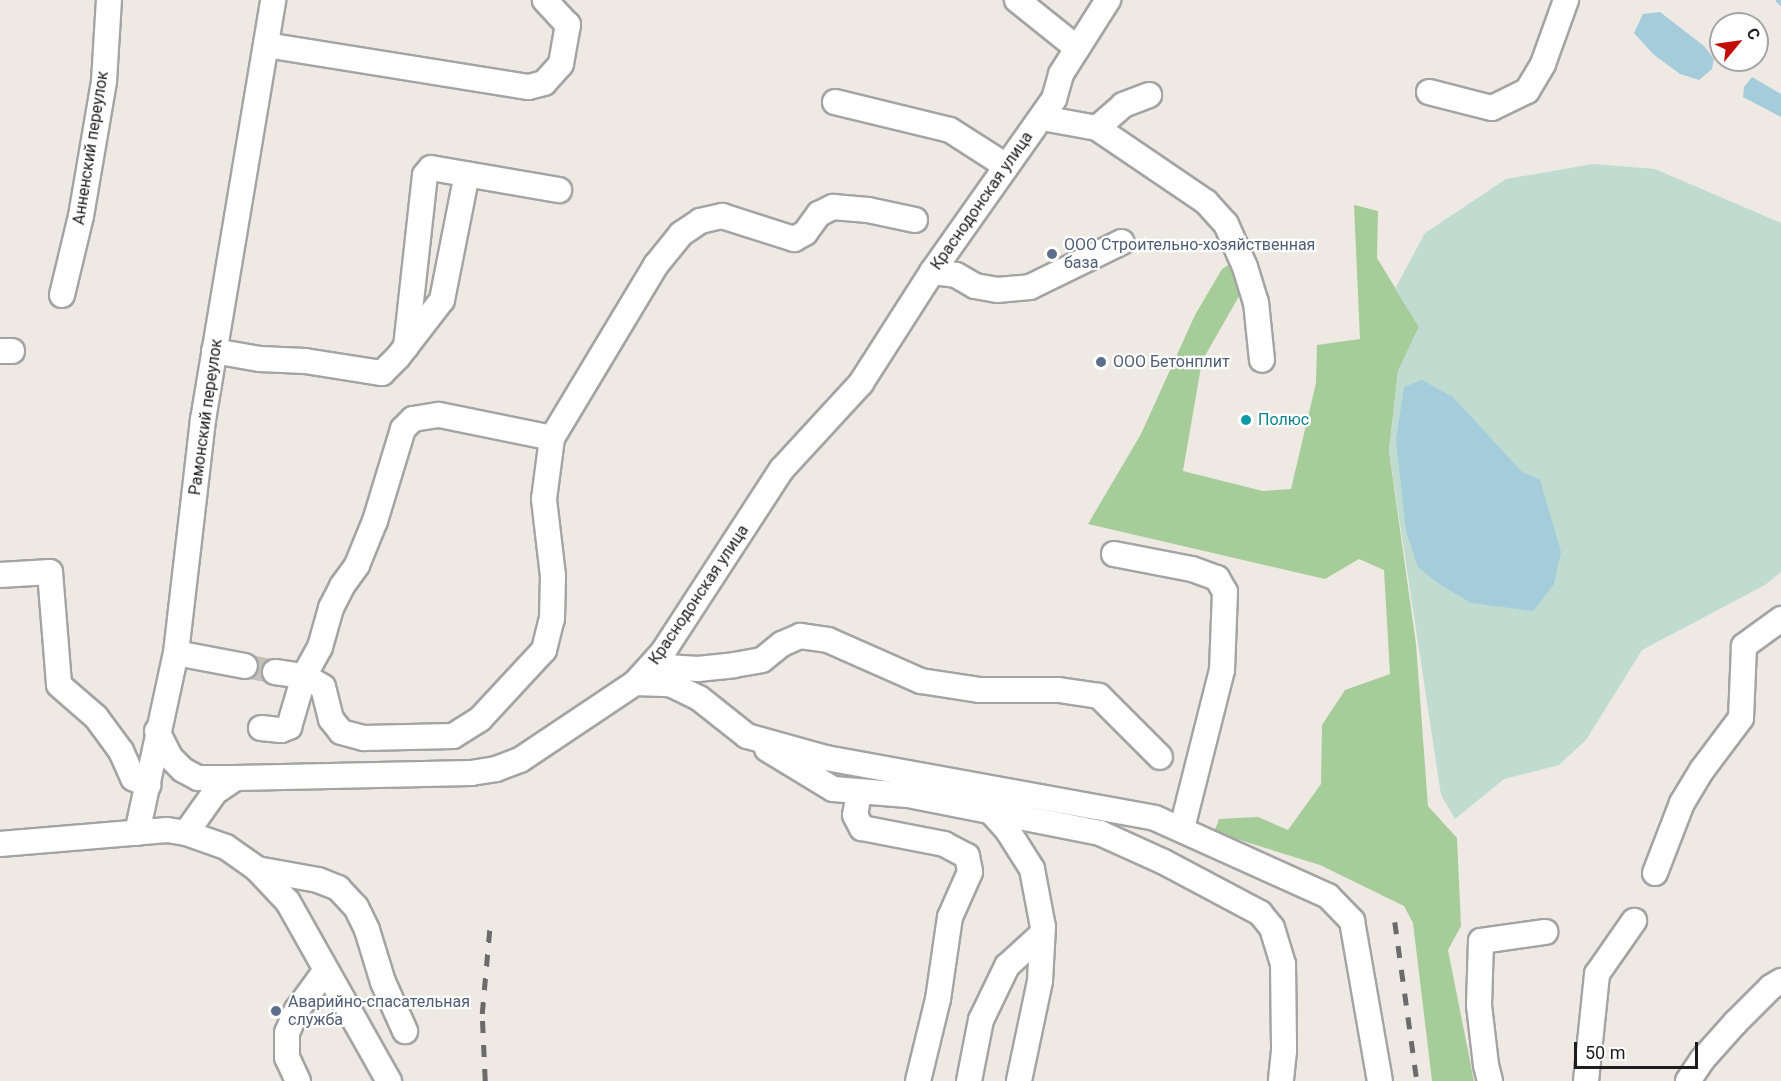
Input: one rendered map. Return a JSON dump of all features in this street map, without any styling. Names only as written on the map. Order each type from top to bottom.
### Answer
[{"type":"street","name":"Анненский переулок","points":[[62,295],[81,216],[104,81],[109,0]]},
{"type":"street","name":"Рамонский переулок","points":[[137,833],[157,731],[176,653],[203,420],[273,0]]},
{"type":"street","points":[[266,45],[529,87],[544,83],[561,64],[568,25],[545,0]]},
{"type":"street","points":[[1017,0],[1077,48]]},
{"type":"street","name":"Краснодонская улица","points":[[157,731],[170,757],[183,770],[198,778],[471,773],[496,769],[520,760],[643,675],[663,652],[782,469],[861,383],[932,272],[1054,99],[1061,74],[1108,0]]},
{"type":"street","points":[[1429,92],[1492,108],[1527,91],[1543,64],[1566,0]]},
{"type":"street","points":[[1097,128],[1123,105],[1149,95]]},
{"type":"street","points":[[835,102],[951,130],[1006,166]]},
{"type":"street","points":[[1042,117],[1097,128],[1206,202],[1226,224],[1245,267],[1256,302],[1262,360]]},
{"type":"street","points":[[406,347],[425,175],[431,168],[559,190]]},
{"type":"street","points":[[214,351],[260,359],[305,361],[382,373],[406,347],[442,300],[466,174]]},
{"type":"street","points":[[275,672],[304,676],[323,687],[331,719],[341,732],[364,738],[453,736],[480,719],[544,650],[552,619],[553,576],[544,499],[552,438],[656,265],[681,234],[700,221],[722,216],[794,239],[805,233],[819,214],[833,207],[868,210],[915,220]]},
{"type":"street","points":[[932,272],[956,275],[975,286],[998,290],[1030,287],[1122,242]]},
{"type":"street","points":[[261,728],[281,730],[289,727],[304,676],[320,647],[331,608],[342,586],[357,565],[375,521],[403,429],[413,418],[439,415],[552,438]]},
{"type":"street","points":[[1114,554],[1192,569],[1217,578],[1226,592],[1221,670],[1193,792],[1182,828]]},
{"type":"street","points":[[0,575],[50,572],[59,685],[96,717],[121,751],[133,778],[148,786]]},
{"type":"street","points":[[1655,873],[1682,803],[1702,770],[1741,718],[1744,646],[1781,619]]},
{"type":"street","points":[[643,675],[762,660],[782,644],[800,636],[828,640],[921,681],[980,690],[1059,690],[1099,696],[1160,757]]},
{"type":"street","points":[[176,653],[245,666]]},
{"type":"street","points":[[643,675],[670,684],[699,698],[747,736],[801,772],[833,789],[859,793],[908,795],[1100,833],[1164,862],[1260,913],[1272,928],[1283,964],[1284,1051],[1281,1081]]},
{"type":"street","points":[[747,736],[835,760],[1155,818],[1182,828],[1328,896],[1352,921],[1380,1081]]},
{"type":"street","points":[[186,833],[215,792],[236,778]]},
{"type":"street","points":[[859,793],[855,815],[862,828],[944,844],[967,856],[970,872],[950,917],[938,999],[918,1081]]},
{"type":"street","points":[[992,813],[1008,831],[1032,869],[1042,934],[1040,981],[1019,1081]]},
{"type":"street","points":[[0,844],[167,830],[186,833],[225,847],[257,868],[288,902],[389,1081]]},
{"type":"street","points":[[257,868],[318,880],[338,888],[356,907],[368,930],[383,982],[405,1031]]},
{"type":"street","points":[[1586,1081],[1597,974],[1634,921]]},
{"type":"street","points":[[1491,1081],[1486,1065],[1479,1005],[1481,941],[1545,932]]},
{"type":"street","points":[[969,1081],[981,1020],[1006,966],[1042,934]]},
{"type":"street","points":[[298,1081],[287,1057],[287,1033],[297,1010],[326,970]]},
{"type":"street","points":[[1688,1081],[1702,1060],[1735,1023],[1771,987],[1781,981]]},
{"type":"green space","points":[[1593,164],[1655,169],[1781,223],[1781,572],[1765,585],[1642,650],[1586,740],[1559,765],[1504,779],[1455,819],[1441,795],[1389,451],[1398,371],[1419,327],[1395,289],[1425,233],[1506,179]]},
{"type":"green space","points":[[1354,205],[1378,211],[1377,258],[1419,327],[1398,371],[1389,451],[1416,644],[1428,806],[1457,838],[1461,926],[1448,950],[1474,1081],[1432,1081],[1413,923],[1404,906],[1320,865],[1214,832],[1219,819],[1258,817],[1288,830],[1321,784],[1322,725],[1345,690],[1390,674],[1384,570],[1359,559],[1325,579],[1088,524],[1141,434],[1195,315],[1222,269],[1236,260],[1246,284],[1202,361],[1183,471],[1263,491],[1291,489],[1316,383],[1317,345],[1360,339]]},
{"type":"water","points":[[1660,12],[1704,46],[1709,52],[1709,72],[1699,80],[1680,74],[1653,54],[1634,33],[1643,14]]},
{"type":"water","points":[[1752,77],[1781,94],[1781,117],[1743,97],[1744,87]]},
{"type":"water","points":[[1422,380],[1453,397],[1521,471],[1540,480],[1561,552],[1554,584],[1533,611],[1471,603],[1439,584],[1418,567],[1406,531],[1396,440],[1404,387]]},
{"type":"waterway","points":[[1778,0],[1781,3]]},
{"type":"tunnel","points":[[245,666],[275,672]]},
{"type":"railway","points":[[1395,922],[1417,1081]]},
{"type":"railway","points":[[485,1081],[482,1014],[490,925]]},
{"type":"place","name":"ООО Строительно-хозяйственная база","points":[[1052,254]]},
{"type":"place","name":"ООО Бетонплит","points":[[1101,362]]},
{"type":"place","name":"Полюс","points":[[1246,420]]},
{"type":"place","name":"Аварийно-спасательная служба","points":[[276,1011]]}]
